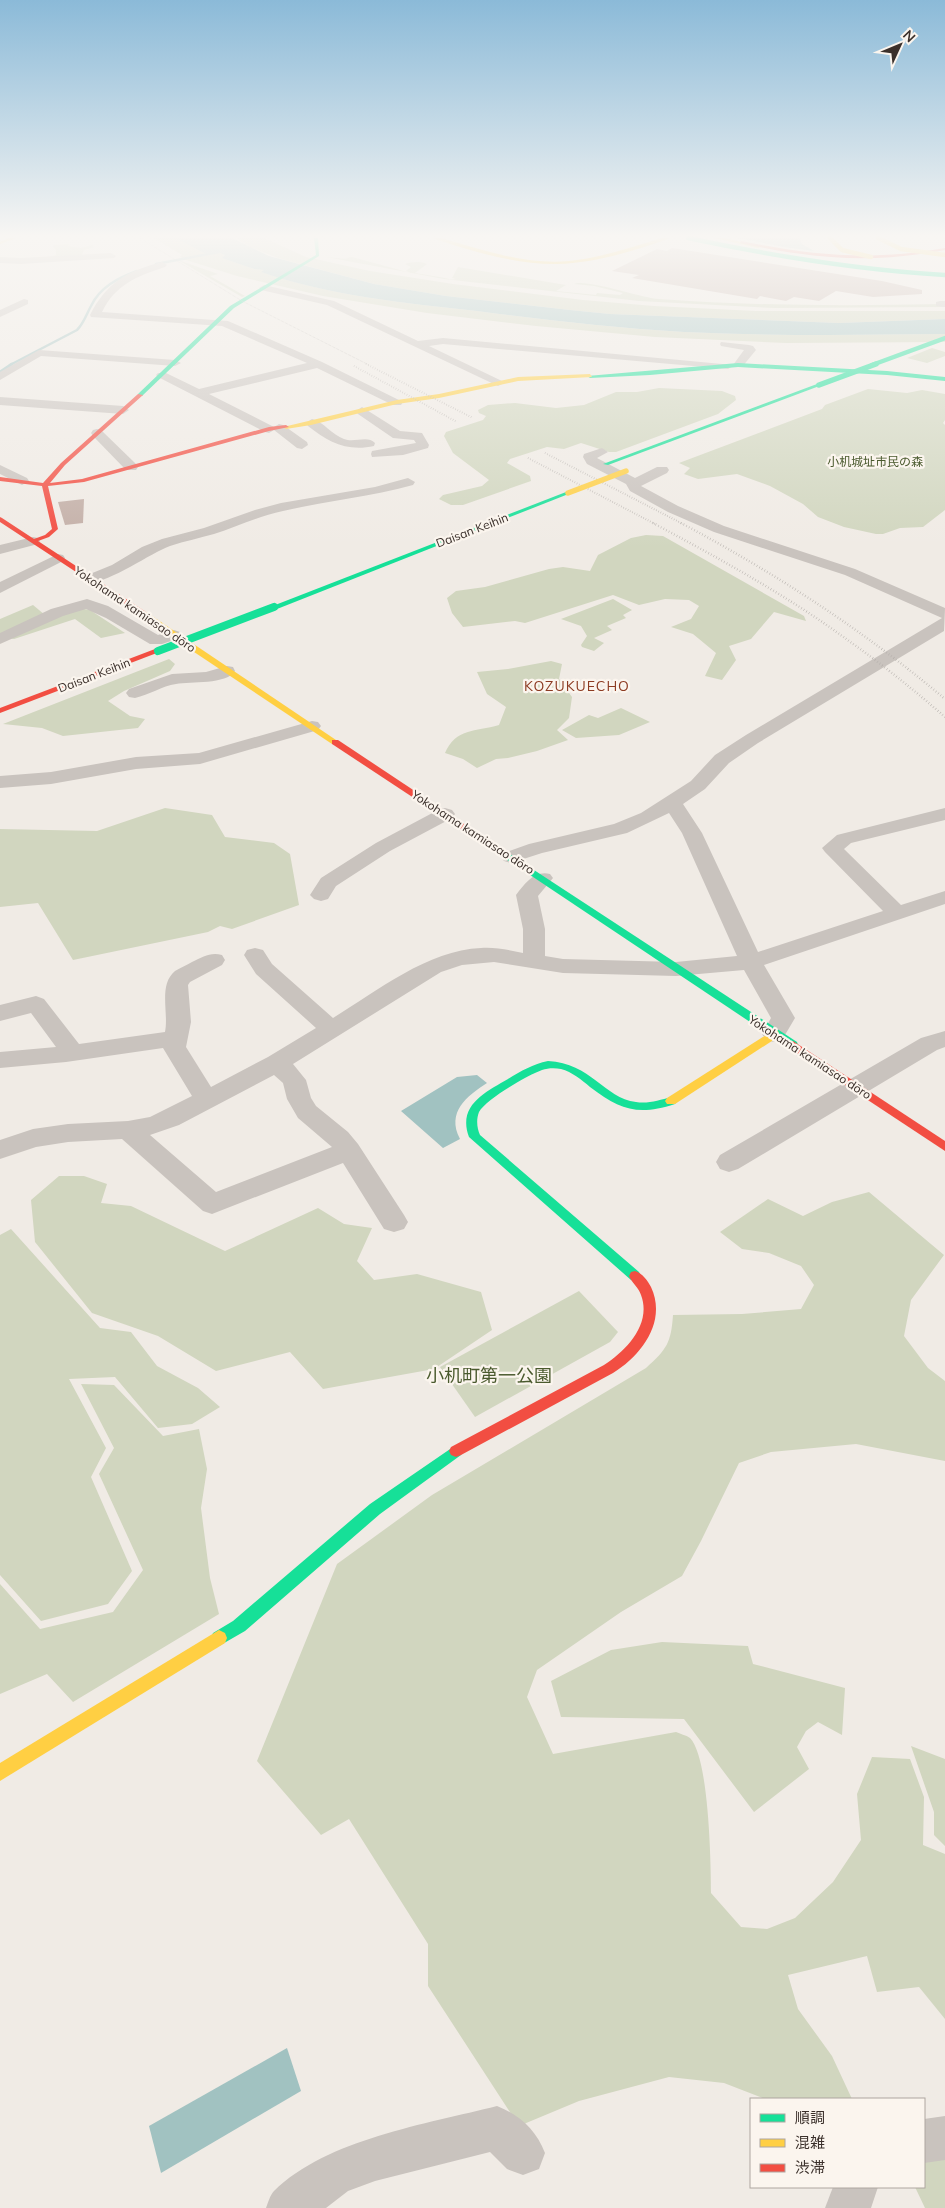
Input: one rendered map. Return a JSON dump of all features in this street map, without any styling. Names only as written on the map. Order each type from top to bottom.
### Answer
[{"type":"main road","points":[[45,485],[63,464],[198,341]]},
{"type":"main road","points":[[588,471],[604,458],[819,385],[937,341]]},
{"type":"main road","points":[[837,391],[945,349]]},
{"type":"main road","points":[[0,479],[45,485],[82,481],[274,428],[312,423],[397,402],[534,378],[650,373],[733,366],[887,373],[945,379]]},
{"type":"main road","name":"Daisan Keihin","points":[[0,711],[568,493],[631,474]]},
{"type":"main road","points":[[33,541],[47,536],[55,529],[45,485]]},
{"type":"main road","name":"Yokohama kamiasao dōro","points":[[0,520],[90,579],[175,630],[227,671],[543,878],[676,969],[945,1147]]},
{"type":"main road","name":"Daisan Keihin","points":[[136,641],[175,630]]},
{"type":"main road","points":[[0,1773],[239,1626],[374,1509],[447,1456],[620,1361],[633,1349],[642,1336],[649,1318],[651,1302],[644,1284],[475,1137],[470,1129],[470,1122],[474,1110],[483,1099],[535,1068],[558,1066],[580,1072],[616,1099],[629,1105],[662,1104],[672,1101],[774,1034]]},
{"type":"street","points":[[266,341],[397,402]]},
{"type":"street","points":[[410,341],[498,383]]},
{"type":"street","points":[[416,344],[443,341]]},
{"type":"street","points":[[443,341],[733,366],[750,350],[749,348],[725,344]]},
{"type":"street","points":[[0,376],[38,353],[175,363]]},
{"type":"street","points":[[198,393],[318,364]]},
{"type":"street","points":[[162,375],[274,428],[302,445]]},
{"type":"street","points":[[0,401],[123,410]]},
{"type":"street","points":[[362,411],[397,434],[418,436],[423,444],[402,451],[377,454]]},
{"type":"street","points":[[312,423],[327,435],[346,445],[369,443]]},
{"type":"street","points":[[97,433],[131,467]]},
{"type":"street","points":[[604,458],[588,457],[592,461],[631,474],[659,463]]},
{"type":"street","points":[[0,469],[22,481]]},
{"type":"street","points":[[631,474],[635,488],[718,530],[850,572],[945,614]]},
{"type":"street","points":[[90,579],[117,568],[147,550],[167,542],[209,531],[260,513],[281,507],[377,491],[408,482]]},
{"type":"street","points":[[0,550],[33,541]]},
{"type":"street","points":[[0,588],[58,558]]},
{"type":"street","points":[[0,639],[64,610],[86,604],[97,608],[156,641],[175,630]]},
{"type":"street","points":[[510,857],[536,848],[620,829],[672,804],[698,785],[722,759],[744,744],[945,622]]},
{"type":"street","points":[[135,692],[172,679],[208,677],[227,671]]},
{"type":"street","points":[[0,782],[51,778],[136,762],[200,758],[312,726]]},
{"type":"street","points":[[672,804],[692,834],[751,962],[783,1018],[774,1034]]},
{"type":"street","points":[[322,895],[328,882],[383,847],[445,814]]},
{"type":"street","points":[[897,913],[832,848],[844,839],[945,814]]},
{"type":"street","points":[[534,962],[534,929],[527,895],[543,878]]},
{"type":"street","points":[[0,1150],[33,1138],[50,1135],[128,1130],[154,1125],[207,1100],[277,1063],[433,967],[458,959],[479,955],[494,955],[563,966],[676,969],[751,962],[945,897]]},
{"type":"street","points":[[255,955],[264,968],[331,1029]]},
{"type":"street","points":[[207,1100],[174,1047],[179,1022],[177,984],[182,977],[214,960]]},
{"type":"street","points":[[0,1013],[36,1004],[72,1051]]},
{"type":"street","points":[[0,1060],[58,1056],[72,1051],[97,1051],[176,1038]]},
{"type":"street","points":[[729,1162],[855,1086],[929,1044],[945,1039]]},
{"type":"street","points":[[277,1063],[294,1080],[299,1099],[307,1112],[339,1139],[349,1151],[394,1222]]},
{"type":"street","points":[[128,1130],[212,1204],[349,1151]]},
{"type":"street","points":[[289,2208],[334,2174],[375,2159],[497,2128],[523,2153]]},
{"type":"street","points":[[925,2141],[945,2138]]},
{"type":"street","points":[[848,2208],[855,2188]]},
{"type":"green space","points":[[743,341],[945,341],[945,342],[786,343]]},
{"type":"green space","points":[[932,348],[945,352],[945,356],[927,363],[907,358]]},
{"type":"green space","points":[[659,388],[722,391],[735,396],[736,400],[718,414],[616,452],[609,452],[581,443],[564,449],[547,447],[510,459],[507,463],[530,476],[531,481],[463,505],[451,505],[439,499],[443,495],[482,486],[489,480],[453,453],[444,436],[446,432],[483,420],[486,416],[479,413],[478,410],[488,405],[515,403],[556,408],[584,405],[616,392],[637,392]]},
{"type":"green space","name":"小机城址市民の森","points":[[868,389],[907,393],[922,390],[945,394],[945,420],[943,423],[945,425],[945,510],[923,527],[900,528],[883,534],[876,534],[844,527],[818,517],[803,504],[770,486],[737,474],[698,479],[684,474],[690,468],[679,463],[822,409],[825,405]]},
{"type":"green space","points":[[646,535],[663,536],[804,616],[806,621],[774,612],[751,639],[729,646],[736,660],[722,680],[705,676],[716,653],[693,634],[671,627],[691,619],[699,606],[689,600],[665,599],[639,605],[613,595],[525,623],[515,621],[463,627],[452,613],[447,598],[456,591],[485,587],[549,569],[563,567],[590,571],[598,555],[631,538]]},
{"type":"green space","points":[[613,599],[632,610],[623,615],[626,618],[607,626],[612,630],[594,638],[604,643],[594,651],[582,647],[581,645],[587,636],[581,626],[561,619]]},
{"type":"green space","points":[[33,605],[45,615],[0,634],[0,619]]},
{"type":"green space","points":[[78,608],[90,610],[125,633],[101,638],[75,619],[14,639],[9,638]]},
{"type":"green space","points":[[169,659],[175,664],[170,671],[124,691],[108,701],[130,716],[145,719],[138,728],[63,736],[42,728],[3,724]]},
{"type":"green space","points":[[551,661],[562,664],[559,679],[572,697],[569,718],[557,730],[568,740],[537,751],[496,759],[477,768],[463,759],[445,753],[449,745],[461,735],[474,730],[499,725],[506,707],[487,694],[477,672],[508,669]]},
{"type":"green space","points":[[621,708],[650,722],[619,735],[576,738],[562,730],[589,715],[598,718]]},
{"type":"green space","points":[[165,808],[212,815],[225,837],[274,843],[290,854],[299,905],[232,929],[220,926],[208,932],[73,960],[38,903],[0,907],[0,829],[97,831]]},
{"type":"green space","points":[[59,1176],[84,1176],[107,1184],[101,1203],[131,1206],[225,1251],[318,1208],[344,1224],[372,1228],[357,1261],[374,1280],[417,1274],[481,1292],[492,1330],[434,1369],[323,1389],[290,1352],[216,1371],[158,1336],[92,1313],[35,1242],[31,1200]]},
{"type":"green space","points":[[869,1192],[944,1255],[911,1300],[904,1336],[928,1368],[945,1381],[945,1461],[856,1444],[771,1452],[739,1463],[682,1576],[621,1612],[537,1670],[527,1697],[553,1754],[676,1732],[690,1738],[696,1749],[705,1787],[708,1811],[711,1893],[741,1927],[767,1929],[795,1918],[833,1882],[861,1840],[857,1794],[872,1757],[910,1759],[924,1797],[923,1845],[945,1854],[945,2019],[919,1987],[877,1992],[867,1956],[788,1975],[798,2009],[832,2056],[852,2098],[762,2098],[724,2083],[669,2077],[579,2101],[519,2126],[428,1986],[428,1944],[349,1819],[321,1835],[257,1761],[337,1564],[432,1495],[646,1368],[659,1356],[667,1345],[673,1315],[742,1314],[801,1309],[814,1285],[801,1266],[769,1253],[742,1249],[720,1232],[768,1199],[803,1216],[832,1202]]},
{"type":"green space","points":[[11,1229],[100,1328],[131,1332],[157,1366],[198,1388],[220,1407],[192,1424],[158,1428],[115,1377],[69,1379],[106,1448],[91,1477],[132,1571],[108,1604],[41,1621],[0,1575],[0,1235]]},
{"type":"green space","name":"小机町第一公園","points":[[579,1291],[618,1332],[610,1342],[475,1417],[440,1367]]},
{"type":"green space","points":[[81,1384],[114,1385],[163,1436],[199,1429],[207,1469],[201,1508],[210,1578],[219,1614],[73,1702],[47,1674],[0,1694],[0,1584],[40,1629],[113,1612],[143,1570],[99,1474],[114,1448]]},
{"type":"green space","points":[[662,1642],[748,1646],[753,1664],[845,1688],[842,1735],[818,1722],[806,1731],[797,1747],[809,1769],[754,1812],[684,1719],[561,1717],[551,1681],[611,1650]]},
{"type":"green space","points":[[911,1746],[945,1759],[945,1846],[934,1835],[934,1812]]},
{"type":"green space","points":[[945,2158],[945,2208],[925,2208],[915,2188],[925,2188],[925,2159]]},
{"type":"water","points":[[477,1075],[487,1083],[466,1099],[457,1113],[456,1129],[460,1139],[443,1148],[401,1111],[457,1077]]},
{"type":"water","points":[[287,2048],[301,2091],[161,2173],[149,2126]]},
{"type":"building","points":[[84,499],[83,523],[65,525],[58,502]]},
{"type":"waterway","points":[[10,365],[56,341]]},
{"type":"waterway","points":[[0,372],[12,364]]},
{"type":"railway","points":[[321,341],[369,365]]},
{"type":"railway","points":[[366,364],[473,418]]},
{"type":"railway","points":[[354,366],[457,422]]},
{"type":"railway","points":[[545,453],[683,524]]},
{"type":"railway","points":[[528,458],[655,524]]},
{"type":"railway","points":[[653,523],[778,593],[826,624],[910,687],[945,717]]},
{"type":"railway","points":[[681,523],[784,582],[818,604],[882,649],[945,699]]},
{"type":"traffic: fast","points":[[140,395],[196,341]]},
{"type":"traffic: fast","points":[[819,385],[937,341]]},
{"type":"traffic: fast","points":[[590,376],[738,365],[887,373],[945,379]]},
{"type":"traffic: fast","points":[[606,464],[819,385]]},
{"type":"traffic: fast","points":[[274,607],[568,493]]},
{"type":"traffic: fast","points":[[158,651],[274,607]]},
{"type":"traffic: fast","points":[[479,837],[793,1045]]},
{"type":"traffic: fast","points":[[635,1276],[475,1137],[472,1116],[480,1103],[490,1094],[530,1071],[548,1065],[560,1065],[571,1069],[611,1096],[633,1106],[652,1106],[671,1101]]},
{"type":"traffic: fast","points":[[219,1638],[239,1626],[375,1509],[456,1451]]},
{"type":"traffic: slow","points":[[286,427],[311,423],[397,402],[439,396],[518,379],[590,376]]},
{"type":"traffic: slow","points":[[568,493],[626,471]]},
{"type":"traffic: slow","points":[[143,614],[335,742]]},
{"type":"traffic: slow","points":[[671,1101],[774,1034]]},
{"type":"traffic: slow","points":[[0,1773],[219,1638]]},
{"type":"traffic: jam","points":[[33,541],[47,536],[55,529],[45,485],[63,464],[140,395]]},
{"type":"traffic: jam","points":[[0,479],[45,485],[82,481],[269,429],[286,427]]},
{"type":"traffic: jam","points":[[0,519],[143,614]]},
{"type":"traffic: jam","points":[[0,711],[158,651]]},
{"type":"traffic: jam","points":[[335,742],[479,837]]},
{"type":"traffic: jam","points":[[793,1045],[945,1147]]},
{"type":"traffic: jam","points":[[456,1451],[570,1388],[609,1369],[630,1353],[644,1332],[649,1320],[650,1309],[649,1297],[644,1286],[635,1276]]},
{"type":"district","name":"KOZUKUECHO","points":[[577,686]]}]
